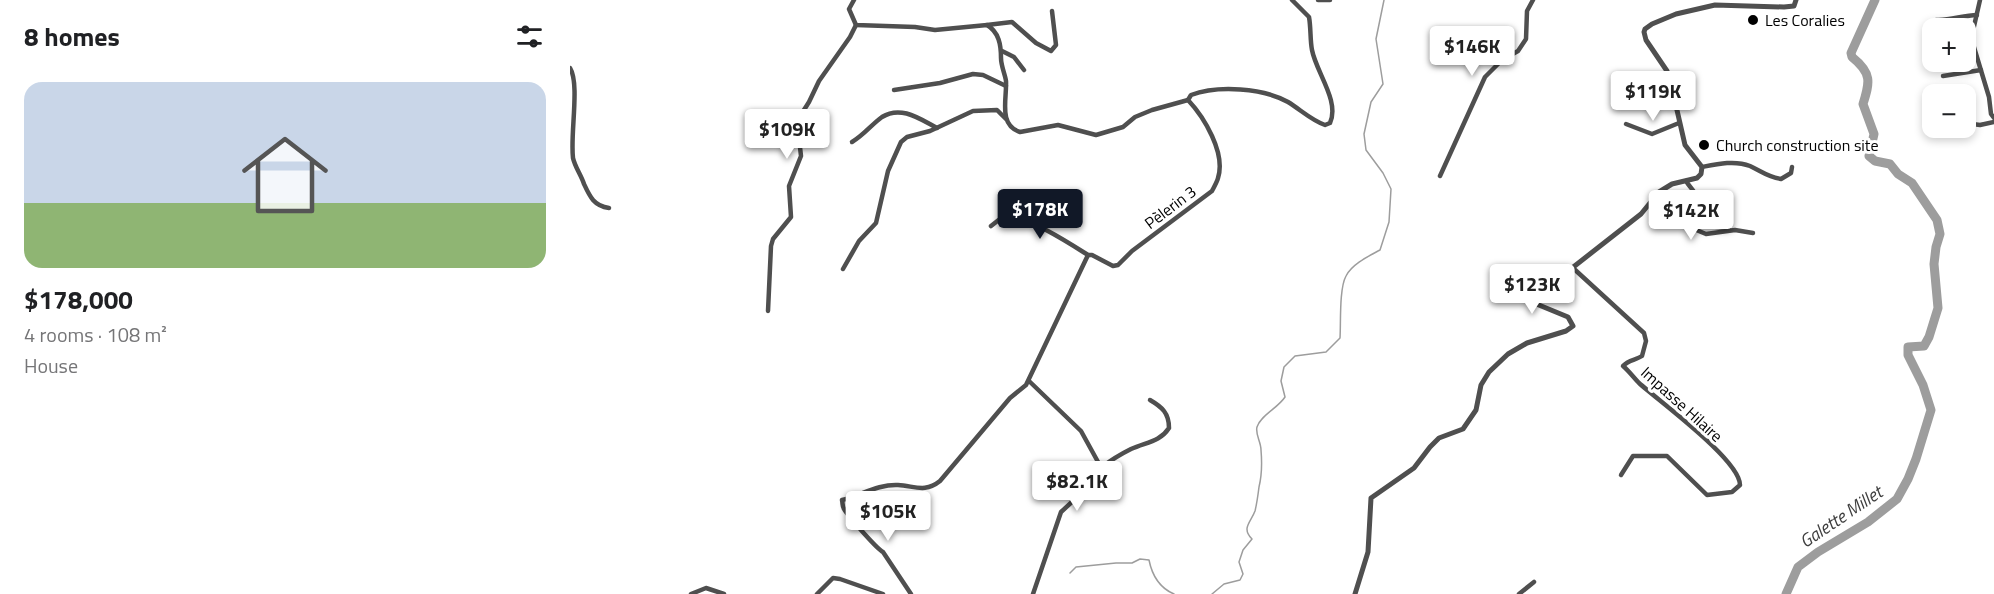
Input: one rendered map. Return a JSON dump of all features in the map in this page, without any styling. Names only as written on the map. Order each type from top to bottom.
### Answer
[{"type":"street","points":[[768,311],[771,246],[773,239],[791,217],[789,186],[801,156],[797,121],[819,81],[850,38],[856,25],[849,9],[854,0]]},
{"type":"street","points":[[843,268],[859,241],[876,223],[888,171],[902,142],[907,137],[937,128],[973,111],[997,110],[1015,130],[1020,132],[1058,125],[1096,135],[1123,127],[1136,117],[1152,110],[1188,100],[1191,95],[1212,89],[1252,90],[1288,102],[1318,123],[1324,125],[1330,123],[1333,117],[1330,98],[1312,49],[1309,17],[1292,0]]},
{"type":"street","points":[[1318,0],[1330,0]]},
{"type":"street","points":[[1440,176],[1485,77],[1502,60],[1518,51],[1526,39],[1527,11],[1533,0]]},
{"type":"street","points":[[1355,594],[1368,552],[1371,498],[1414,468],[1439,438],[1463,429],[1476,410],[1481,386],[1489,372],[1508,354],[1527,343],[1570,330],[1573,326],[1568,317],[1534,303],[1532,297],[1534,292],[1558,279],[1641,214],[1659,192],[1672,184],[1697,178],[1701,174],[1702,167],[1685,145],[1678,123],[1678,108],[1667,71],[1646,40],[1645,28],[1676,14],[1715,5],[1784,7],[1794,6],[1796,0]]},
{"type":"street","points":[[1976,124],[1994,120],[1991,114],[1991,96],[1973,44],[1972,35],[1980,0]]},
{"type":"street","points":[[856,25],[935,30],[1012,22],[1036,43],[1051,51],[1056,45],[1052,11]]},
{"type":"street","points":[[1953,18],[1962,15],[1977,15]]},
{"type":"street","points":[[987,25],[994,31],[1002,51],[1001,61],[1006,86],[1006,119]]},
{"type":"street","points":[[1002,51],[1014,57],[1024,70]]},
{"type":"street","points":[[570,68],[574,74],[571,112],[573,157],[590,198],[601,207],[609,208]]},
{"type":"street","points":[[1943,76],[1981,70]]},
{"type":"street","points":[[894,90],[940,83],[973,74],[983,75],[1006,86]]},
{"type":"street","name":"Pèlerin 3","points":[[1088,255],[1113,266],[1118,265],[1132,251],[1212,191],[1219,176],[1219,160],[1214,140],[1198,111],[1188,100]]},
{"type":"street","points":[[852,142],[884,116],[894,112],[911,115],[937,128]]},
{"type":"street","points":[[1626,124],[1652,134],[1678,123]]},
{"type":"street","points":[[1702,167],[1734,163],[1750,166],[1760,173],[1781,179],[1791,173],[1792,167]]},
{"type":"street","points":[[1686,181],[1699,197],[1702,207],[1701,217],[1694,229],[1706,234],[1735,230],[1754,233]]},
{"type":"street","points":[[911,594],[883,552],[876,548],[843,507],[842,500],[882,486],[899,485],[920,489],[932,487],[1010,398],[1029,381],[1088,255],[1064,239],[1018,217],[1005,215],[991,226]]},
{"type":"street","points":[[1695,225],[1729,228]]},
{"type":"street","name":"Impasse Hilaire","points":[[1573,268],[1644,333],[1646,341],[1642,356],[1626,362],[1623,366],[1640,383],[1686,420],[1740,478],[1740,485],[1732,492],[1707,495],[1667,456],[1633,456],[1621,475]]},
{"type":"street","points":[[1029,381],[1081,431],[1103,471],[1061,512],[1033,594]]},
{"type":"street","points":[[1102,467],[1131,449],[1161,439],[1166,434],[1169,428],[1167,415],[1161,406],[1150,400]]},
{"type":"street","points":[[817,594],[833,578],[883,594]]},
{"type":"street","points":[[1519,594],[1534,582]]},
{"type":"street","points":[[691,594],[706,588],[724,594]]},
{"type":"waterway","points":[[1212,594],[1224,584],[1240,580],[1243,574],[1239,562],[1243,550],[1252,539],[1247,528],[1255,511],[1261,473],[1261,447],[1257,427],[1262,419],[1285,397],[1281,381],[1284,367],[1295,356],[1326,352],[1340,338],[1341,297],[1346,276],[1356,264],[1380,250],[1389,222],[1391,189],[1383,173],[1366,150],[1364,134],[1371,102],[1383,84],[1376,39],[1384,0]]},
{"type":"waterway","name":"Galette Millet","points":[[1786,594],[1798,567],[1818,552],[1868,522],[1897,499],[1916,459],[1931,410],[1923,385],[1908,355],[1908,347],[1924,346],[1938,308],[1934,264],[1940,234],[1937,220],[1912,183],[1898,174],[1890,164],[1875,161],[1869,156],[1874,134],[1863,104],[1868,78],[1851,53],[1875,0]]},
{"type":"waterway","points":[[1070,573],[1076,567],[1132,563],[1140,559],[1149,560],[1157,580],[1174,594]]},
{"type":"place","name":"Les Coralies","points":[[1753,20]]},
{"type":"place","name":"Church construction site","points":[[1704,145]]}]
